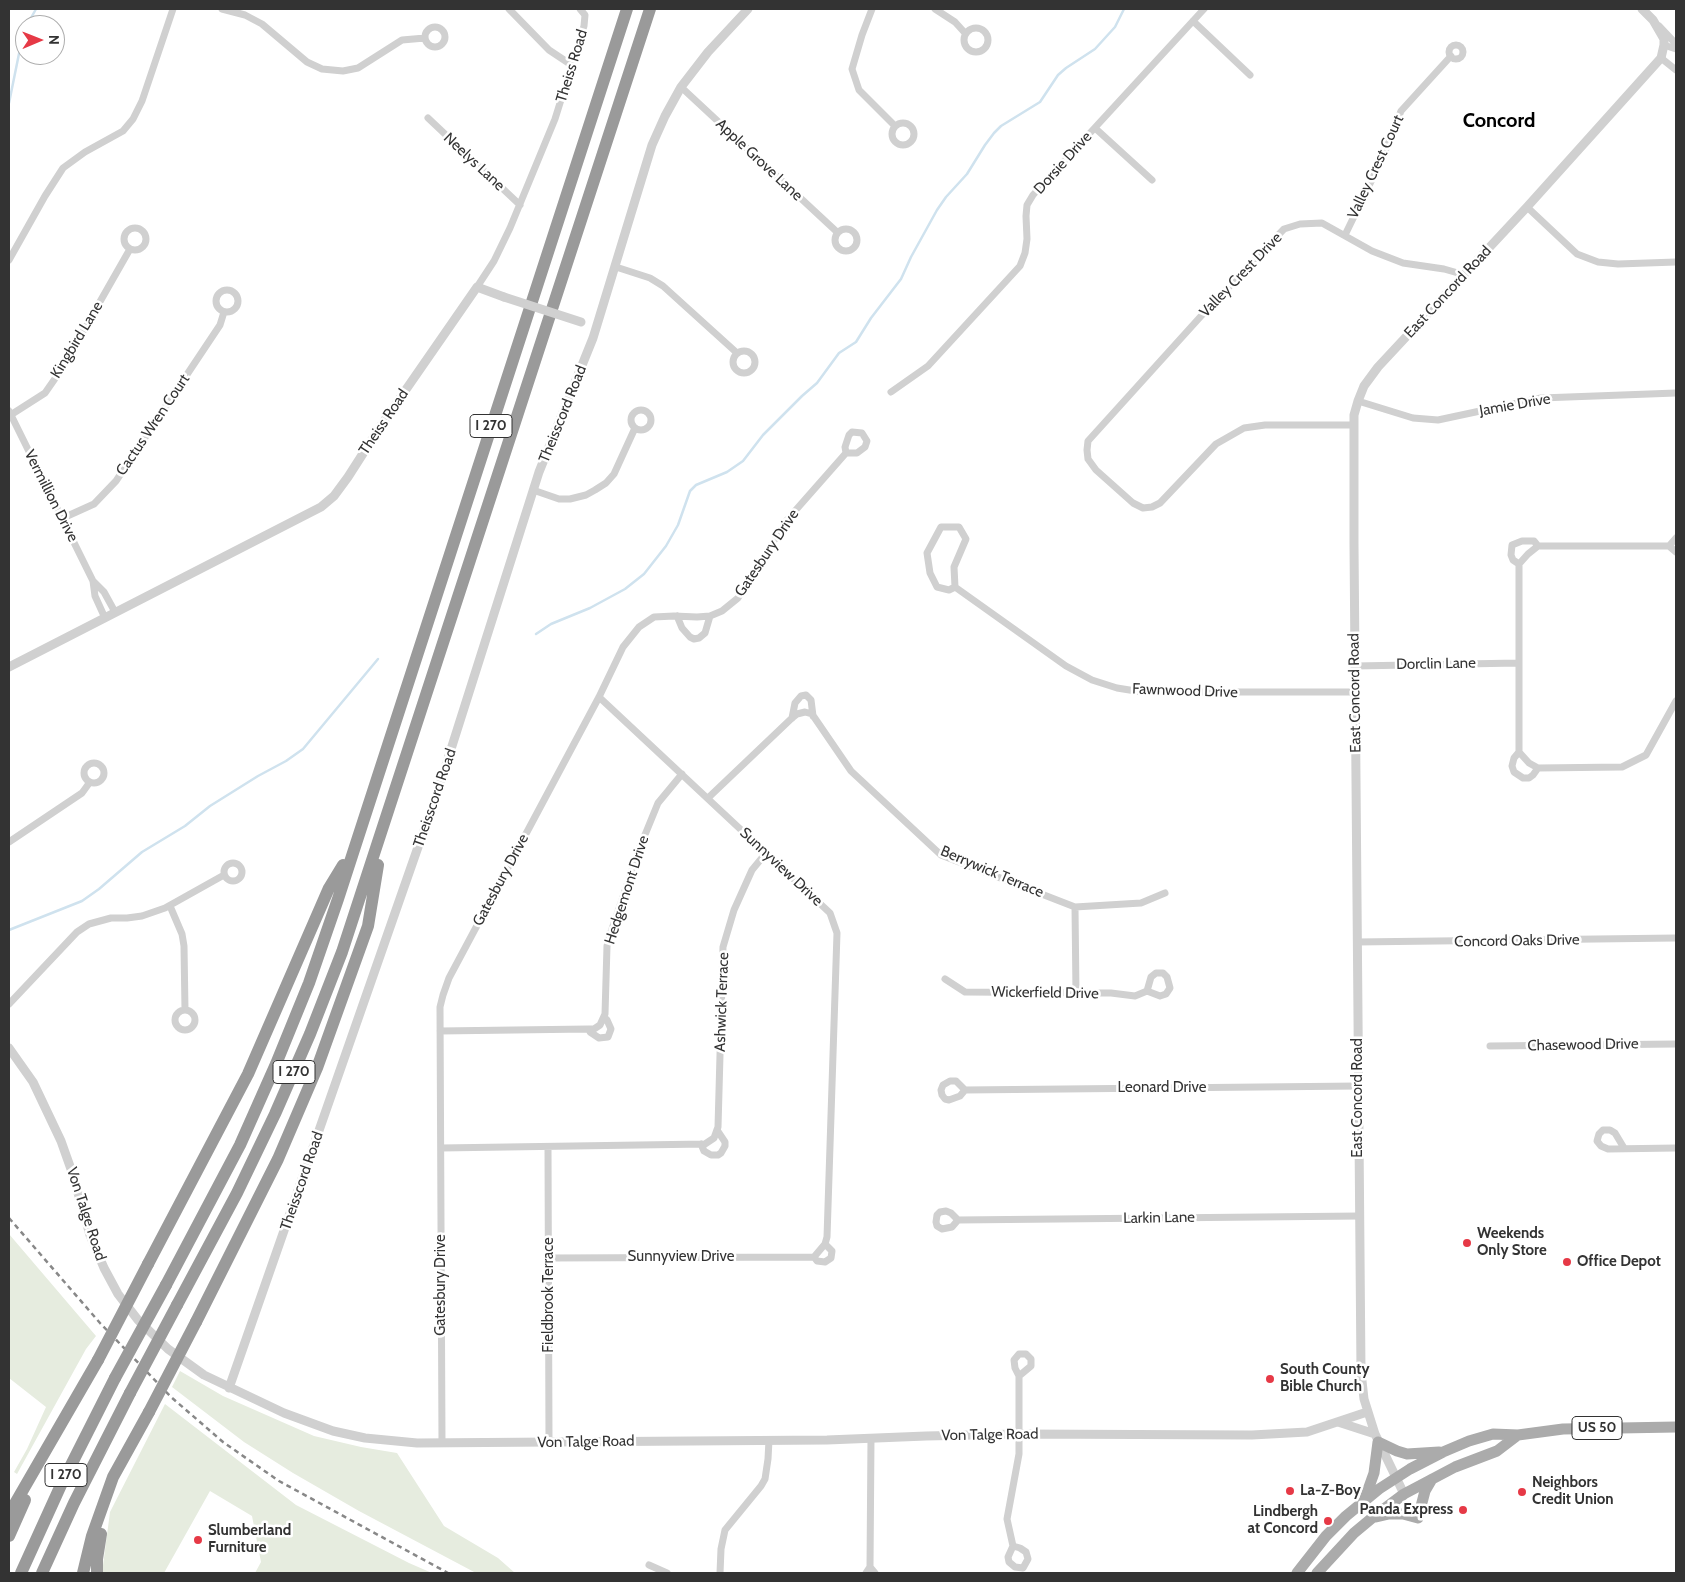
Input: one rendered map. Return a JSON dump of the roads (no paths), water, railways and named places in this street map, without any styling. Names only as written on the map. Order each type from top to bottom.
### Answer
[{"type":"highway","name":"I 270","points":[[21,1573],[60,1486],[220,1184],[273,1072],[309,983],[627,9]]},
{"type":"highway","name":"I 270","points":[[42,1573],[78,1495],[130,1393],[237,1193],[293,1074],[342,952],[650,9]]},
{"type":"highway","points":[[83,1573],[92,1536],[113,1477],[196,1322],[278,1159],[330,1036],[368,926],[384,828]]},
{"type":"highway","points":[[9,1514],[98,1360],[248,1074],[329,888],[356,843]]},
{"type":"highway","points":[[9,1536],[41,1460]]},
{"type":"highway","points":[[97,1573],[100,1537],[113,1477]]},
{"type":"main road","name":"US 50","points":[[1297,1573],[1326,1536],[1364,1501],[1396,1478],[1443,1452],[1493,1434],[1518,1436],[1563,1429],[1676,1427]]},
{"type":"main road","name":"US 50","points":[[1317,1573],[1372,1518],[1404,1494],[1455,1467],[1497,1452],[1518,1436]]},
{"type":"main road","points":[[1377,1438],[1397,1452],[1407,1454],[1443,1452]]},
{"type":"main road","points":[[1364,1501],[1374,1473],[1377,1438]]},
{"type":"main road","points":[[1372,1518],[1389,1514],[1403,1514],[1418,1518],[1425,1491],[1432,1478]]},
{"type":"street","points":[[9,260],[63,168],[85,152],[123,131],[133,119],[142,101],[173,9]]},
{"type":"street","points":[[222,9],[245,15],[262,24],[307,62],[322,69],[343,70],[358,68],[402,40],[425,38]]},
{"type":"street","points":[[509,9],[549,50],[573,66]]},
{"type":"street","name":"Theiss Road","points":[[9,667],[302,518],[327,502],[348,477],[380,426],[498,254],[555,119],[573,66],[584,26],[585,15],[580,9]]},
{"type":"street","points":[[477,287],[596,327],[652,145],[665,116],[681,87],[708,52],[748,9]]},
{"type":"street","points":[[872,9],[852,69],[859,90],[896,126]]},
{"type":"street","points":[[936,9],[955,22],[965,33]]},
{"type":"street","name":"Dorsie Drive","points":[[891,392],[928,366],[1020,266],[1025,253],[1027,239],[1027,205],[1032,195],[1204,9]]},
{"type":"street","points":[[1642,9],[1676,44]]},
{"type":"street","points":[[1653,20],[1661,32],[1664,45],[1676,49]]},
{"type":"street","points":[[1193,21],[1250,75]]},
{"type":"street","name":"East Concord Road","points":[[1404,1494],[1377,1438],[1367,1412],[1361,1372],[1354,424],[1358,401],[1364,386],[1378,367],[1465,275],[1661,58],[1664,45]]},
{"type":"street","name":"Valley Crest Court","points":[[1345,235],[1382,159],[1401,111],[1451,56]]},
{"type":"street","points":[[1661,58],[1676,70]]},
{"type":"street","name":"Apple Grove Lane","points":[[681,87],[837,232]]},
{"type":"street","name":"Neelys Lane","points":[[428,118],[520,205]]},
{"type":"street","points":[[1095,128],[1152,180]]},
{"type":"street","points":[[1527,207],[1577,254],[1598,262],[1618,264],[1676,262]]},
{"type":"street","name":"Valley Crest Drive","points":[[1354,424],[1265,425],[1244,428],[1216,444],[1160,503],[1152,507],[1143,508],[1133,503],[1096,470],[1088,459],[1088,441],[1202,315],[1284,229],[1300,224],[1322,224],[1372,251],[1403,263],[1444,269],[1465,275]]},
{"type":"street","name":"Kingbird Lane","points":[[9,414],[45,393],[61,370],[130,250]]},
{"type":"street","points":[[616,267],[650,278],[663,286],[737,353]]},
{"type":"street","name":"Cactus Wren Court","points":[[63,518],[94,504],[116,481],[220,325],[224,312]]},
{"type":"street","name":"Theisscord Road","points":[[229,1388],[439,787],[533,490],[596,327]]},
{"type":"street","name":"Jamie Drive","points":[[1358,401],[1413,418],[1438,420],[1541,398],[1676,393]]},
{"type":"street","name":"Vermillion Drive","points":[[9,414],[63,518],[93,581],[95,596],[105,618]]},
{"type":"street","points":[[533,490],[560,499],[570,499],[586,495],[595,490],[606,483],[614,474],[624,456],[635,428]]},
{"type":"street","name":"Gatesbury Drive","points":[[442,1443],[440,1007],[442,995],[449,978],[599,697],[623,647],[639,627],[654,617],[710,616],[722,611],[738,598],[786,520],[846,453]]},
{"type":"street","name":"Fawnwood Drive","points":[[959,527],[966,539],[954,567],[955,587],[949,590],[937,586],[930,573],[927,553],[942,528],[959,527]]},
{"type":"street","points":[[1669,546],[1676,538]]},
{"type":"street","points":[[1519,564],[1513,560],[1511,555],[1512,545],[1522,541],[1534,541],[1538,546]]},
{"type":"street","points":[[1676,552],[1669,546],[1538,546],[1519,564],[1519,752],[1528,763],[1538,768],[1622,767],[1646,755],[1676,701]]},
{"type":"street","name":"Vermillion Drive","points":[[93,581],[104,592],[115,612]]},
{"type":"street","name":"Fawnwood Drive","points":[[955,587],[1066,666],[1092,680],[1117,688],[1142,692],[1355,692]]},
{"type":"street","points":[[678,616],[682,628],[694,639],[699,638],[705,633],[710,616]]},
{"type":"street","name":"Dorclin Lane","points":[[1355,666],[1518,663]]},
{"type":"street","name":"Berrywick Terrace","points":[[708,798],[792,718],[795,703],[801,696],[806,695],[812,700],[814,716],[851,771],[941,855],[1075,906],[1141,903],[1165,893]]},
{"type":"street","name":"Sunnyview Drive","points":[[549,1258],[814,1256],[818,1261],[825,1262],[831,1258],[832,1251],[825,1244],[837,933],[830,913],[599,697]]},
{"type":"street","points":[[792,718],[797,714],[805,712],[814,716]]},
{"type":"street","points":[[1519,752],[1514,758],[1512,766],[1514,772],[1523,778],[1529,778],[1538,768]]},
{"type":"street","name":"Hedgemont Drive","points":[[440,1031],[589,1029],[590,1032],[599,1038],[608,1037],[611,1029],[604,1016],[607,946],[610,935],[640,847],[658,803],[682,774]]},
{"type":"street","points":[[9,842],[82,793],[90,782]]},
{"type":"street","name":"Ashwick Terrace","points":[[441,1148],[700,1144],[704,1151],[711,1155],[721,1153],[725,1142],[717,1130],[723,946],[737,902],[752,870],[766,854]]},
{"type":"street","points":[[9,1004],[77,932],[90,924],[111,918],[142,916],[170,906],[224,875]]},
{"type":"street","points":[[170,906],[182,934],[184,946],[185,1010]]},
{"type":"street","points":[[1075,906],[1076,994]]},
{"type":"street","name":"Concord Oaks Drive","points":[[1357,942],[1676,938]]},
{"type":"street","name":"Wickerfield Drive","points":[[945,979],[965,992],[1111,993],[1136,996],[1147,990]]},
{"type":"street","points":[[589,1029],[600,1025],[604,1016]]},
{"type":"street","name":"Chasewood Drive","points":[[1490,1046],[1676,1044]]},
{"type":"street","name":"Von Talge Road","points":[[9,1048],[33,1082],[51,1118],[72,1172],[95,1250],[114,1288],[138,1320],[168,1349],[196,1370],[229,1388],[333,1431],[379,1440],[442,1443],[769,1440],[1019,1434],[1276,1434],[1307,1432],[1367,1412]]},
{"type":"street","name":"Leonard Drive","points":[[965,1090],[1358,1086]]},
{"type":"street","points":[[700,1144],[705,1144],[714,1138],[717,1130]]},
{"type":"street","name":"Fieldbrook Terrace","points":[[548,1147],[549,1442]]},
{"type":"street","points":[[1624,1148],[1676,1148]]},
{"type":"street","name":"Larkin Lane","points":[[958,1220],[1359,1216]]},
{"type":"street","points":[[814,1256],[825,1244]]},
{"type":"street","points":[[1013,1546],[1007,1519],[1017,1466],[1019,1376]]},
{"type":"street","points":[[1337,1422],[1377,1438]]},
{"type":"street","points":[[871,1438],[868,1570],[875,1573]]},
{"type":"street","points":[[720,1573],[721,1549],[725,1530],[761,1486],[765,1478],[768,1468],[769,1440]]},
{"type":"street","points":[[649,1565],[667,1573]]},
{"type":"waterway","points":[[33,15],[36,9]]},
{"type":"waterway","points":[[536,634],[551,624],[590,608],[625,589],[644,574],[666,546],[678,525],[690,491],[696,485],[727,472],[743,461],[763,435],[817,383],[839,353],[856,342],[871,318],[901,279],[937,210],[967,174],[994,133],[1001,126],[1040,102],[1058,75],[1095,49],[1115,27],[1124,9]]},
{"type":"waterway","points":[[9,103],[17,65]]},
{"type":"waterway","points":[[9,930],[82,901],[142,852],[185,826],[210,806],[303,749],[378,659]]},
{"type":"railway","points":[[9,1218],[100,1323],[171,1397],[223,1442],[279,1481],[448,1573]]},
{"type":"place","name":"Weekends Only Store","points":[[1467,1243]]},
{"type":"place","name":"Office Depot","points":[[1567,1262]]},
{"type":"place","name":"South County Bible Church","points":[[1270,1379]]},
{"type":"place","name":"La-Z-Boy","points":[[1290,1491]]},
{"type":"place","name":"Neighbors Credit Union","points":[[1522,1492]]},
{"type":"place","name":"Panda Express","points":[[1463,1510]]},
{"type":"place","name":"Lindbergh at Concord","points":[[1328,1521]]},
{"type":"place","name":"Slumberland Furniture","points":[[198,1540]]},
{"type":"district","name":"Concord","points":[[1499,121]]}]
